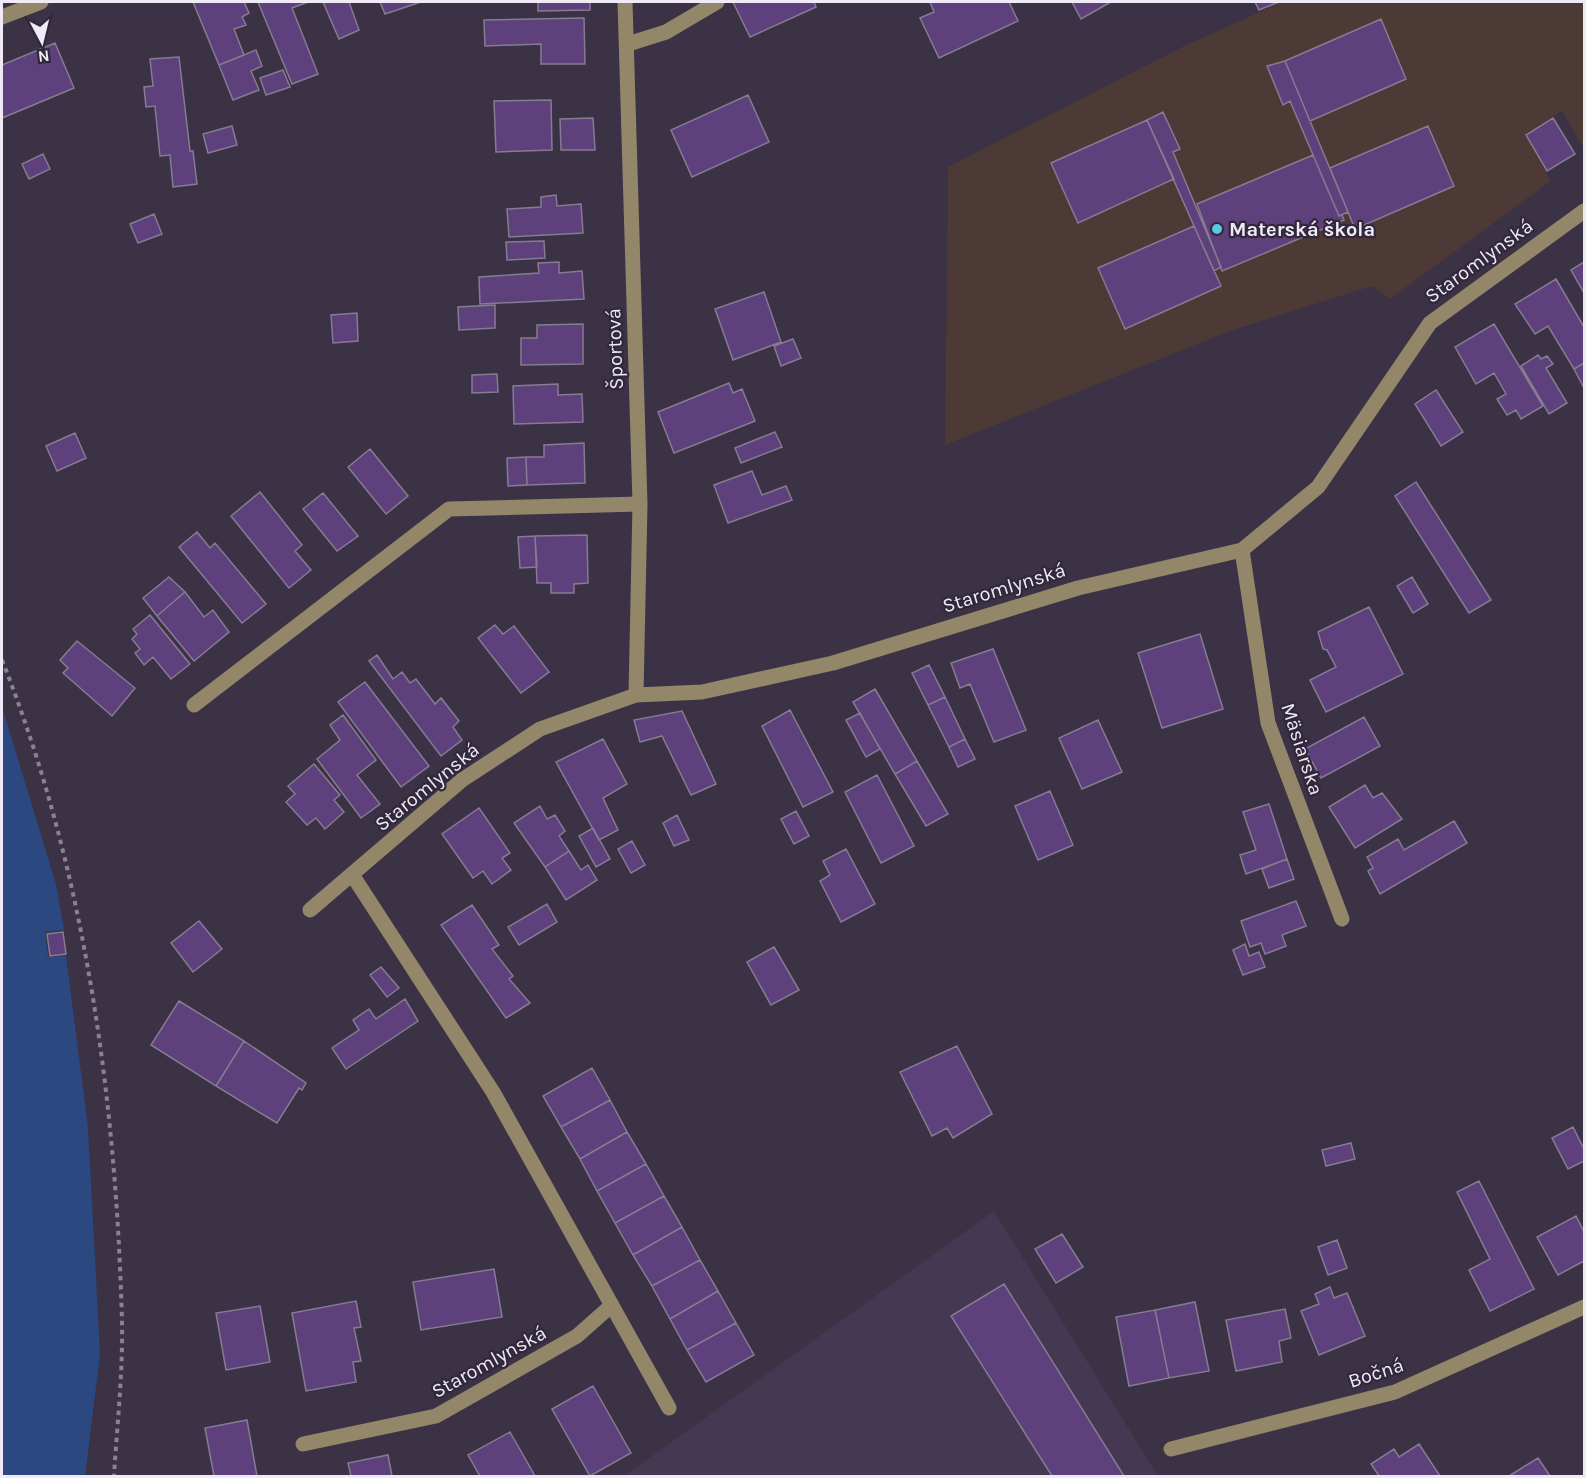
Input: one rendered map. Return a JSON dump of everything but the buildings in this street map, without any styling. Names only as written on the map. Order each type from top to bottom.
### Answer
[{"type":"street","points":[[2,17],[41,2]]},
{"type":"street","name":"Športová","points":[[625,2],[640,504],[636,695]]},
{"type":"street","points":[[628,44],[666,32],[717,2]]},
{"type":"street","name":"Staromlynská","points":[[310,910],[462,780],[540,729],[636,695],[702,692],[833,663],[1078,588],[1242,550],[1318,487],[1430,323],[1584,212]]},
{"type":"street","points":[[194,705],[449,509],[640,504]]},
{"type":"street","name":"Mäsiarska","points":[[1242,550],[1268,723],[1342,919]]},
{"type":"street","points":[[352,876],[493,1092],[669,1408]]},
{"type":"street","name":"Staromlynská","points":[[303,1444],[436,1416],[577,1336],[612,1305]]},
{"type":"street","name":"Bočná","points":[[1171,1449],[1395,1392],[1584,1307]]},
{"type":"path","points":[[2,660],[49,800],[74,889],[91,992],[110,1134],[122,1324],[114,1476]]},
{"type":"shaded area","name":"Materská škola","points":[[1282,2],[1584,2],[1584,149],[1562,111],[1526,134],[1551,181],[1390,299],[1372,286],[1230,331],[945,445],[948,167],[1184,46]]},
{"type":"shaded area","points":[[994,1211],[1158,1476],[622,1476],[627,1474]]},
{"type":"water","points":[[2,707],[56,884],[64,930],[45,932],[48,957],[66,956],[88,1127],[100,1354],[85,1476],[2,1476]]},
{"type":"place","name":"Materská škola","points":[[1217,229]]}]
